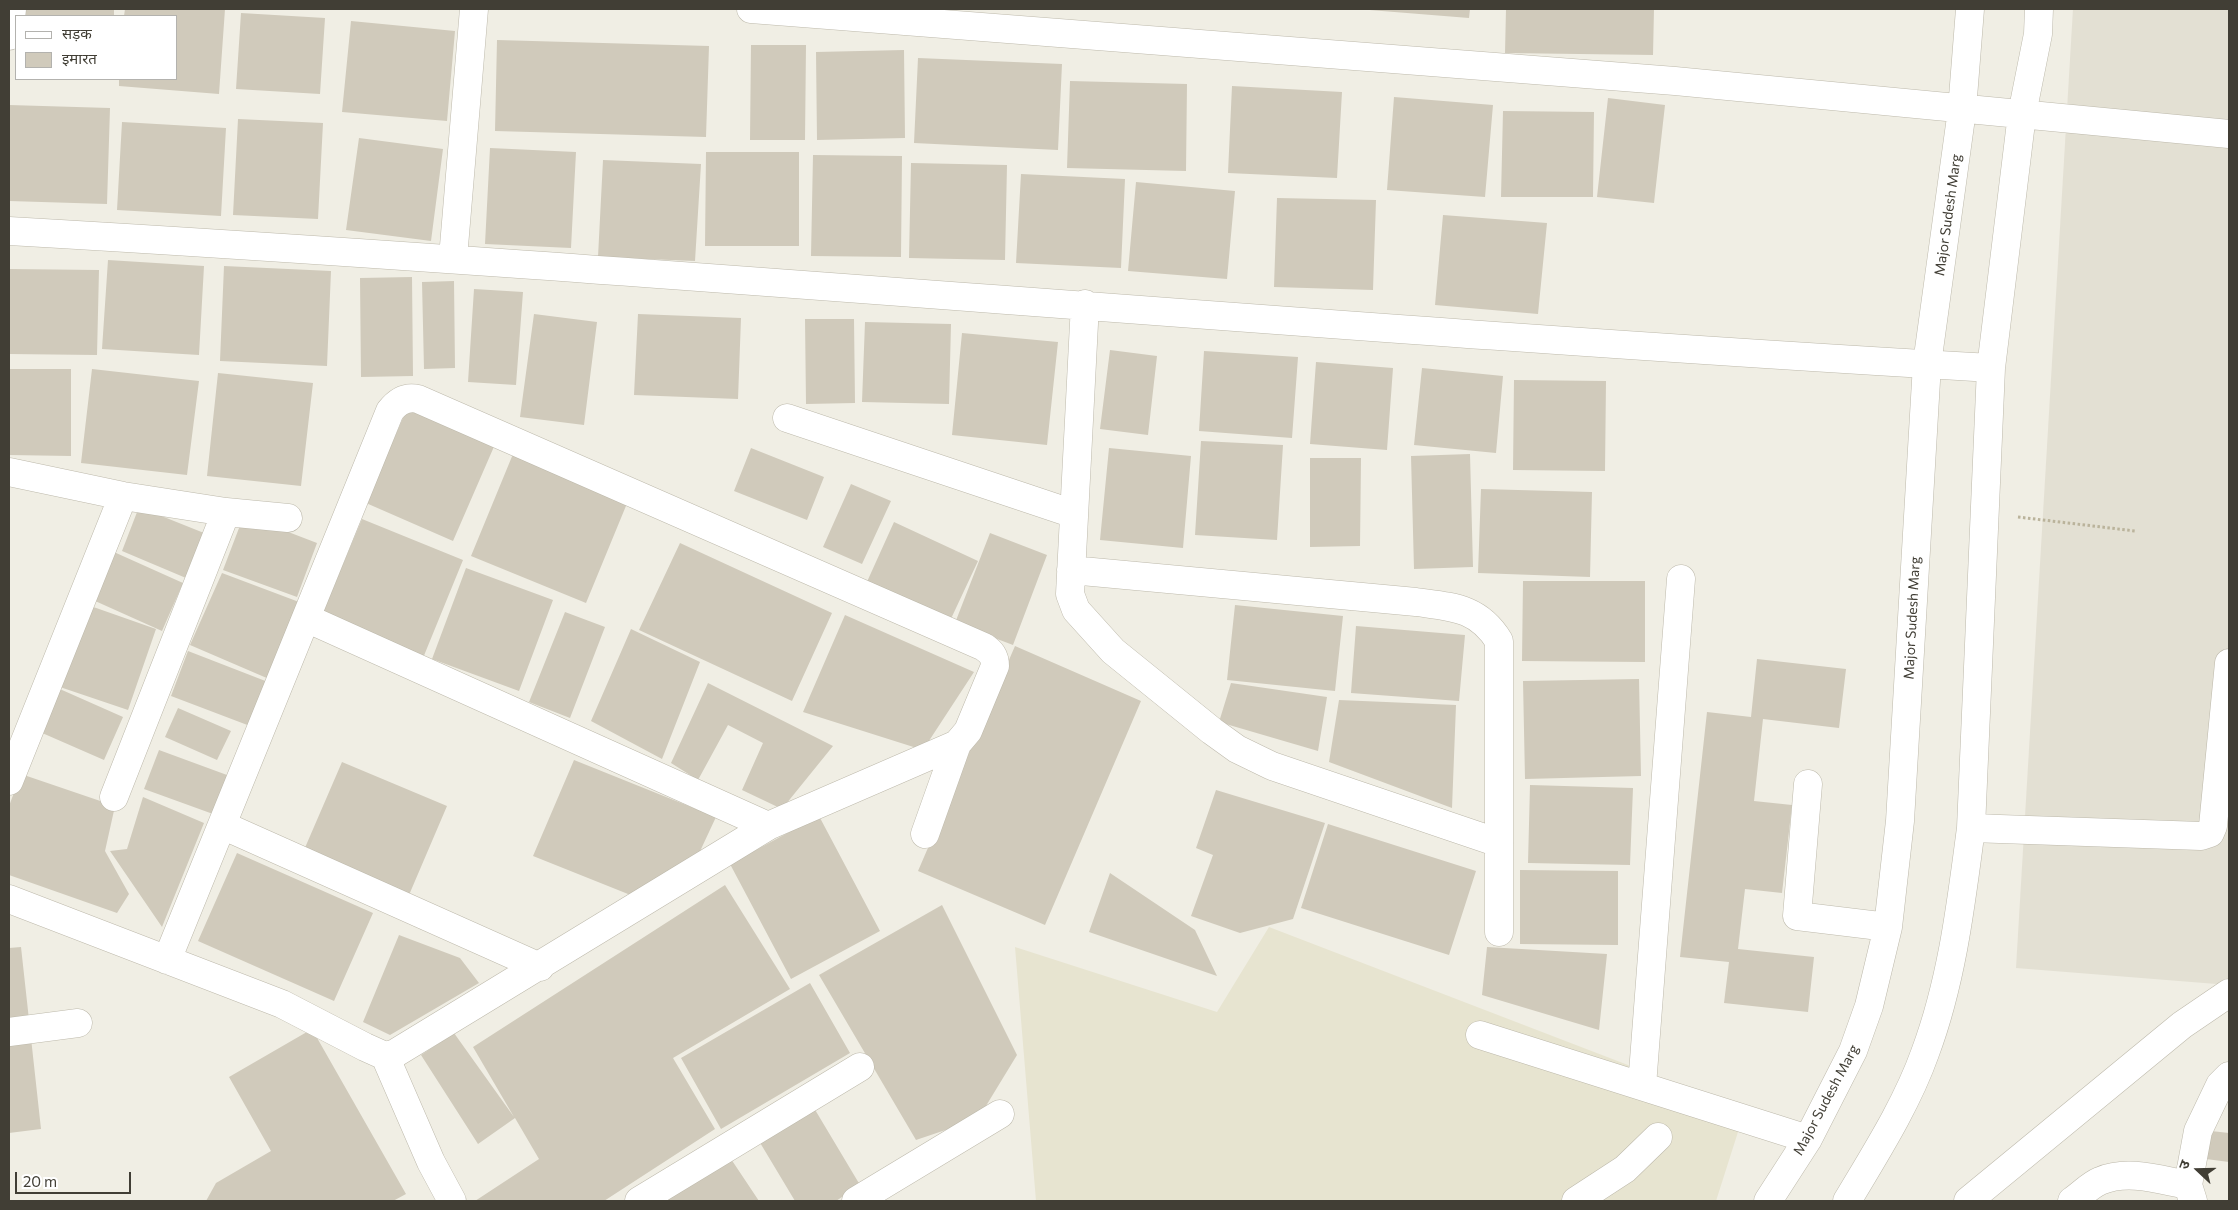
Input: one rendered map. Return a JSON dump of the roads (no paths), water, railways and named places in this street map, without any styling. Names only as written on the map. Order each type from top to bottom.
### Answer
[{"type":"street","points":[[9,36],[12,9]]},
{"type":"street","points":[[453,258],[474,9]]},
{"type":"street","points":[[751,9],[1665,80],[1962,110],[2229,134]]},
{"type":"street","name":"Major Sudesh Marg","points":[[1768,1201],[1808,1139],[1854,1051],[1869,1006],[1888,927],[1900,821],[1927,364],[1962,110],[1970,9]]},
{"type":"street","points":[[1847,1201],[1889,1130],[1925,1053],[1947,978],[1971,828],[1991,368],[2022,114],[2038,34],[2039,9]]},
{"type":"street","points":[[9,231],[453,258],[1991,368]]},
{"type":"street","points":[[1085,304],[1070,594],[1076,610],[1092,630],[1113,651],[1237,749],[1272,766],[1499,843]]},
{"type":"street","points":[[167,960],[390,411],[398,402],[412,398],[989,650],[993,654],[995,666],[968,731],[957,744],[925,834]]},
{"type":"street","points":[[787,418],[1074,514]]},
{"type":"street","points":[[9,472],[123,496],[226,512],[288,518]]},
{"type":"street","points":[[9,781],[123,496]]},
{"type":"street","points":[[114,797],[226,512]]},
{"type":"street","points":[[1071,570],[1416,602],[1461,609],[1477,616],[1492,629],[1499,641],[1499,932]]},
{"type":"street","points":[[1642,1086],[1681,579]]},
{"type":"street","points":[[306,618],[768,826]]},
{"type":"street","points":[[2217,837],[2210,834],[2213,826],[2229,663]]},
{"type":"street","points":[[385,1056],[405,1049],[768,826],[957,744]]},
{"type":"street","points":[[1808,784],[1797,916],[1888,927]]},
{"type":"street","points":[[222,825],[540,966]]},
{"type":"street","points":[[1971,828],[2217,837]]},
{"type":"street","points":[[9,899],[282,1004],[385,1056],[431,1162],[452,1201]]},
{"type":"street","points":[[1968,1201],[2182,1025],[2229,993]]},
{"type":"street","points":[[9,1032],[78,1023]]},
{"type":"street","points":[[1480,1035],[1808,1139]]},
{"type":"street","points":[[639,1201],[860,1068]]},
{"type":"street","points":[[2072,1201],[2098,1182],[2118,1176],[2140,1176],[2190,1193],[2198,1131],[2220,1084],[2229,1076]]},
{"type":"street","points":[[856,1201],[1000,1114]]},
{"type":"street","points":[[1576,1201],[1625,1169],[1658,1137]]}]
